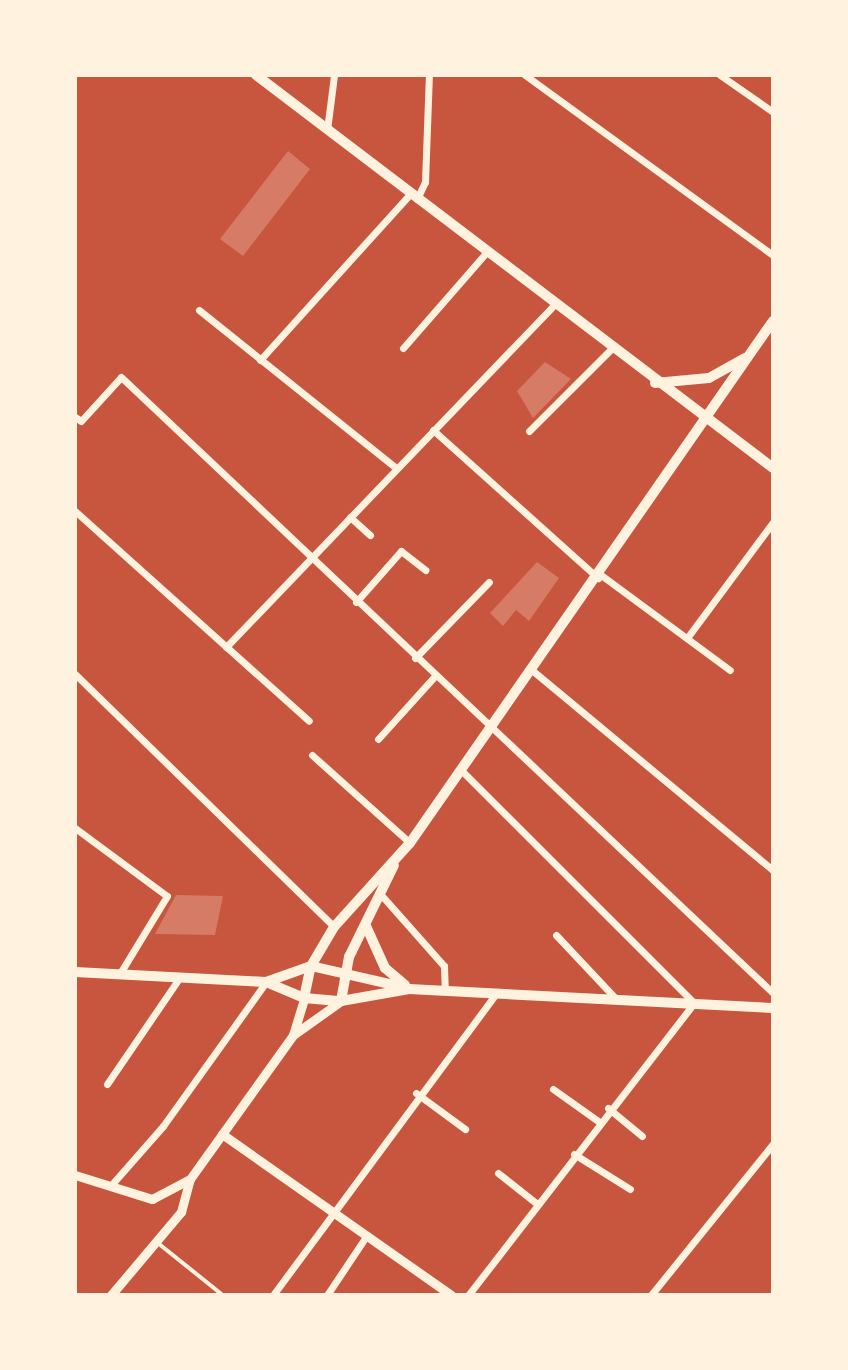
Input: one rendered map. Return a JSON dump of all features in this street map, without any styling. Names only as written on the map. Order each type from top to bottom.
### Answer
[{"type":"main road","points":[[256,75],[552,307],[773,468]]},
{"type":"main road","points":[[304,998],[311,966],[334,927],[395,863],[600,577],[773,321]]},
{"type":"main road","points":[[655,383],[709,378],[748,356]]},
{"type":"main road","points":[[341,1001],[345,969],[383,897],[395,863]]},
{"type":"main road","points":[[366,926],[385,968],[409,989]]},
{"type":"main road","points":[[266,982],[311,966],[345,969],[409,989]]},
{"type":"main road","points":[[75,972],[266,982],[304,998],[341,1001],[409,989],[773,1007]]},
{"type":"street","points":[[327,130],[334,75]]},
{"type":"street","points":[[260,360],[425,182],[429,75]]},
{"type":"street","points":[[720,75],[773,112]]},
{"type":"street","points":[[523,77],[773,255]]},
{"type":"street","points":[[403,348],[485,254]]},
{"type":"street","points":[[226,647],[552,307]]},
{"type":"street","points":[[199,310],[396,468]]},
{"type":"street","points":[[529,431],[610,350]]},
{"type":"street","points":[[78,419],[121,377],[309,560],[773,993]]},
{"type":"street","points":[[433,430],[600,577],[730,670]]},
{"type":"street","points":[[75,511],[309,721]]},
{"type":"street","points":[[350,517],[370,535]]},
{"type":"street","points":[[687,638],[773,522]]},
{"type":"street","points":[[356,602],[401,551],[425,570]]},
{"type":"street","points":[[415,658],[489,582]]},
{"type":"street","points":[[533,671],[773,870]]},
{"type":"street","points":[[75,674],[334,927]]},
{"type":"street","points":[[378,739],[435,677]]},
{"type":"street","points":[[312,755],[410,842]]},
{"type":"street","points":[[461,770],[576,881],[694,1003],[608,1108],[468,1295]]},
{"type":"street","points":[[75,828],[167,895],[118,976]]},
{"type":"street","points":[[383,897],[418,933],[444,966],[445,990]]},
{"type":"street","points":[[556,935],[616,999]]},
{"type":"street","points":[[107,1084],[180,977]]},
{"type":"street","points":[[113,1183],[163,1126],[266,982]]},
{"type":"street","points":[[273,1295],[416,1093],[497,992]]},
{"type":"street","points":[[293,1035],[304,998]]},
{"type":"street","points":[[111,1295],[181,1212],[190,1179],[293,1035],[341,1001]]},
{"type":"street","points":[[553,1089],[598,1121]]},
{"type":"street","points":[[416,1093],[465,1129]]},
{"type":"street","points":[[608,1108],[642,1136]]},
{"type":"street","points":[[222,1134],[367,1236],[438,1291],[450,1295]]},
{"type":"street","points":[[651,1295],[773,1144]]},
{"type":"street","points":[[574,1154],[630,1189]]},
{"type":"street","points":[[498,1173],[537,1203]]},
{"type":"street","points":[[75,1175],[113,1183],[152,1199],[190,1179]]},
{"type":"street","points":[[327,1295],[367,1236]]},
{"type":"lane","points":[[158,1242],[223,1295]]},
{"type":"building","points":[[288,151],[310,169],[243,256],[220,239]]},
{"type":"building","points":[[545,362],[571,379],[533,418],[517,391]]},
{"type":"building","points":[[537,562],[559,578],[529,621],[516,610],[503,626],[490,613]]},
{"type":"building","points":[[176,895],[223,896],[215,935],[155,934]]}]
